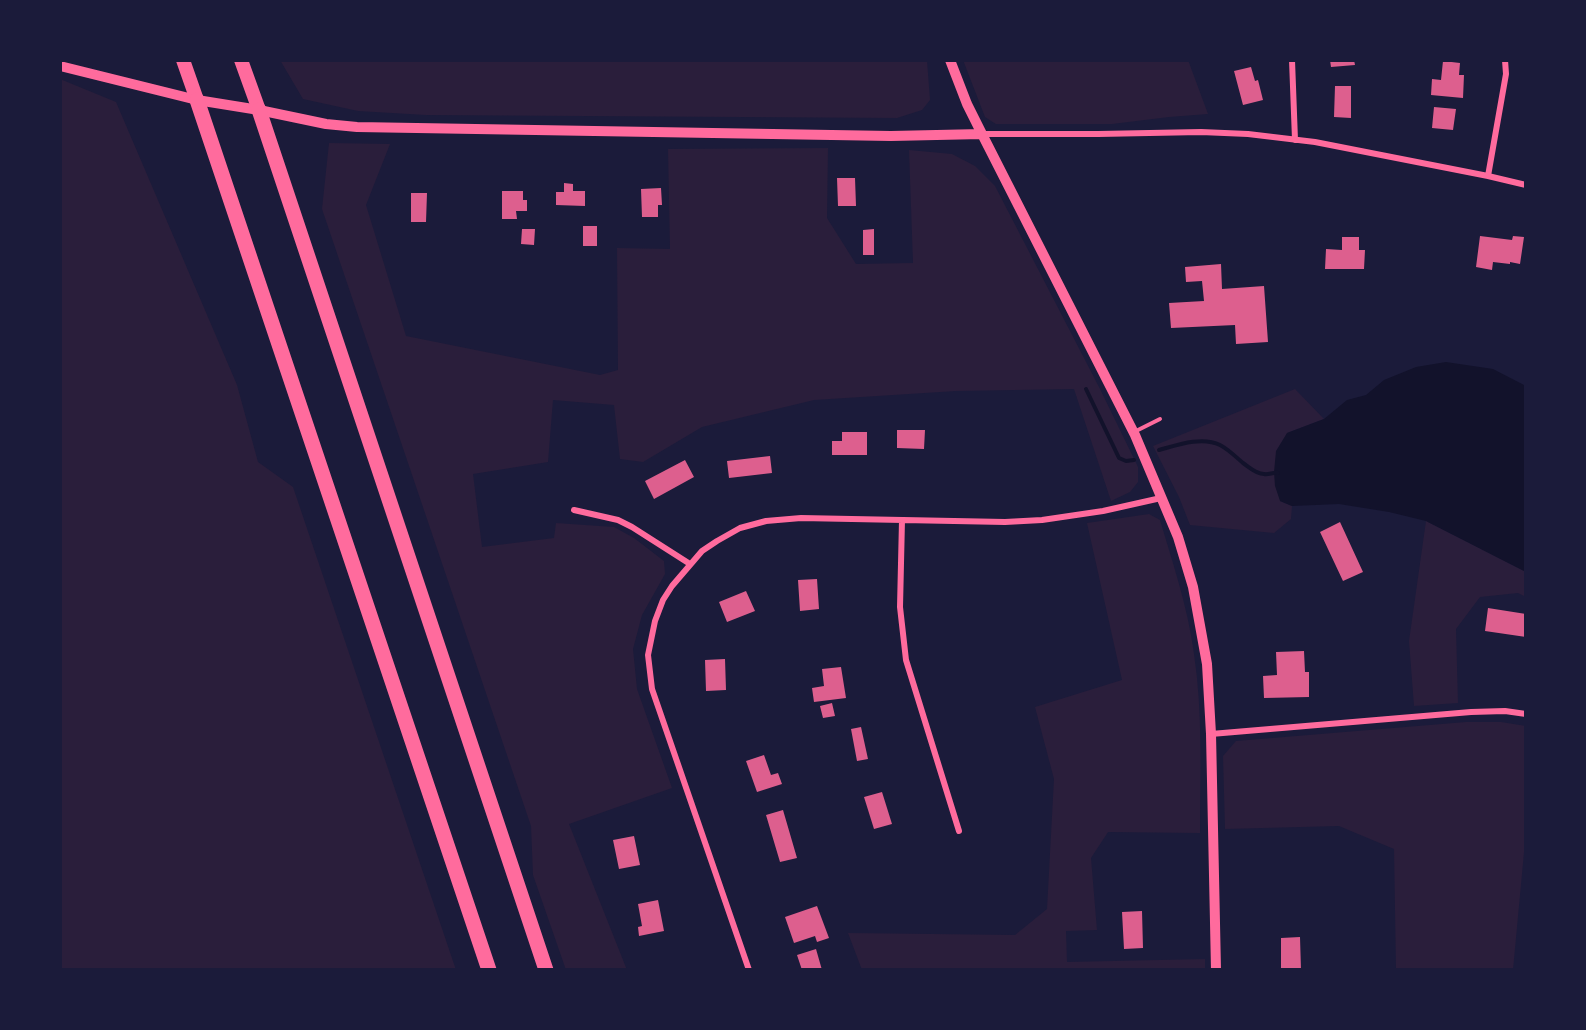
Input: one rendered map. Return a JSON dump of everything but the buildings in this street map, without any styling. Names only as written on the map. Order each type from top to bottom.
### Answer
[{"type":"highway","points":[[183,60],[489,970]]},
{"type":"highway","points":[[241,60],[260,110],[546,970]]},
{"type":"street","points":[[950,60],[967,104],[1134,432],[1178,537],[1198,613],[1207,664],[1211,734],[1216,970]]},
{"type":"street","points":[[1292,60],[1295,140]]},
{"type":"street","points":[[1488,176],[1506,74],[1505,60]]},
{"type":"street","points":[[60,66],[197,100],[326,124],[389,129],[891,136],[1201,132],[1248,134],[1315,142],[1526,185]]},
{"type":"street","points":[[749,970],[652,689],[648,655],[655,621],[663,600],[690,564],[702,551],[717,541],[740,528],[766,521],[801,518],[1005,522],[1042,520],[1103,511],[1162,497]]},
{"type":"street","points":[[574,510],[618,520],[633,526],[690,564]]},
{"type":"street","points":[[902,520],[900,607],[905,651],[959,831]]},
{"type":"street","points":[[1211,734],[1471,712],[1505,711],[1526,714]]},
{"type":"lane","points":[[1134,432],[1161,419]]},
{"type":"shaded area","points":[[280,60],[927,60],[930,100],[922,110],[897,118],[426,115],[358,111],[303,99]]},
{"type":"shaded area","points":[[963,60],[1188,60],[1208,114],[1112,124],[996,124],[985,117]]},
{"type":"shaded area","points":[[60,79],[116,102],[237,385],[258,462],[293,487],[456,970],[60,970]]},
{"type":"shaded area","points":[[329,143],[390,144],[366,205],[406,336],[600,375],[618,370],[617,248],[670,249],[668,149],[828,148],[827,218],[856,264],[913,263],[909,150],[952,154],[975,166],[995,186],[1138,467],[1138,482],[1130,492],[1111,501],[1074,389],[956,391],[814,400],[702,427],[643,462],[620,459],[614,405],[553,400],[548,462],[473,474],[482,547],[554,538],[556,523],[614,527],[634,538],[664,561],[665,574],[642,615],[633,649],[637,689],[672,788],[569,824],[627,970],[566,970],[533,875],[531,826],[322,209]]},
{"type":"shaded area","points":[[1446,362],[1493,369],[1526,386],[1526,572],[1426,521],[1339,504],[1292,506],[1280,501],[1275,486],[1276,451],[1287,433],[1324,419],[1347,400],[1366,395],[1384,380],[1416,367]]},
{"type":"shaded area","points":[[1295,389],[1324,419],[1287,433],[1280,501],[1292,506],[1291,519],[1274,533],[1190,525],[1179,497],[1153,446]]},
{"type":"shaded area","points":[[1149,514],[1160,520],[1180,586],[1191,637],[1197,676],[1200,721],[1200,833],[1108,832],[1091,858],[1097,930],[1066,931],[1067,962],[1205,959],[1205,970],[862,970],[848,933],[1015,935],[1047,909],[1054,779],[1035,707],[1122,680],[1087,523]]},
{"type":"shaded area","points":[[1426,521],[1526,572],[1526,597],[1518,593],[1480,597],[1456,629],[1458,703],[1414,706],[1409,641]]},
{"type":"shaded area","points":[[1466,722],[1501,722],[1526,726],[1526,831],[1513,970],[1396,970],[1394,849],[1339,826],[1225,829],[1223,756],[1236,741]]},
{"type":"waterway","points":[[1086,389],[1119,458],[1126,461],[1134,460]]},
{"type":"waterway","points":[[1159,450],[1189,442],[1213,442],[1226,449],[1255,472],[1278,473]]}]
